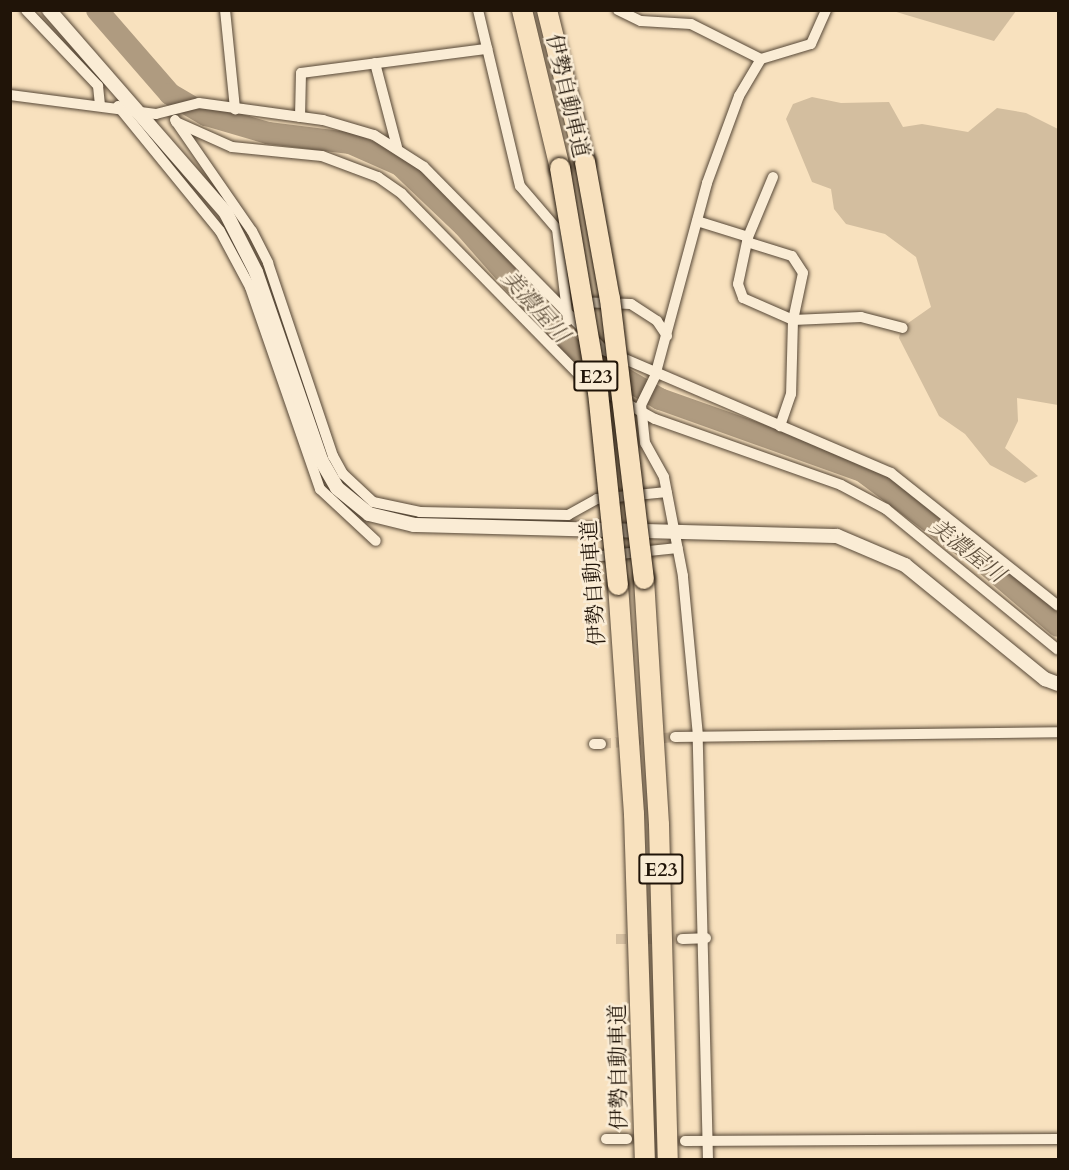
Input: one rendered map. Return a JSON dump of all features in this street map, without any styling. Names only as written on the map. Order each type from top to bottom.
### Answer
[{"type":"highway","name":"伊勢自動車道","points":[[522,10],[560,168],[598,392],[618,585],[634,814],[645,1160]]},
{"type":"highway","name":"伊勢自動車道","points":[[547,10],[585,162],[610,299],[644,579],[659,825],[668,1160]]},
{"type":"street","points":[[26,10],[98,86],[100,104]]},
{"type":"street","points":[[49,10],[137,110],[237,232],[321,460],[352,503],[369,514],[414,525],[812,533],[884,552],[1059,684]]},
{"type":"street","points":[[225,10],[235,109]]},
{"type":"street","points":[[478,10],[520,186],[557,229],[568,303],[568,320]]},
{"type":"street","points":[[618,10],[641,21],[691,24],[761,58],[811,44],[826,10]]},
{"type":"street","points":[[300,117],[301,73],[487,49]]},
{"type":"street","points":[[708,1160],[706,938],[698,735],[675,529],[667,492],[645,443],[642,409],[667,336],[697,221],[725,128],[761,58]]},
{"type":"street","points":[[375,63],[397,147]]},
{"type":"street","points":[[10,95],[118,106],[174,117],[232,147],[322,156],[378,177],[402,194],[569,368],[642,409],[841,485],[886,509],[1059,650]]},
{"type":"street","points":[[174,117],[199,102],[350,127],[397,147],[458,201],[568,320],[604,350],[653,379],[780,426],[891,473],[1059,606]]},
{"type":"street","points":[[118,106],[220,231],[250,287],[320,489],[376,541]]},
{"type":"street","points":[[174,117],[252,231],[268,263],[333,456],[343,474],[373,502],[420,512],[568,515],[597,499],[667,492]]},
{"type":"street","points":[[773,177],[747,239],[738,284],[743,298],[794,320],[861,317],[903,328]]},
{"type":"street","points":[[697,221],[792,256],[803,273],[794,320],[791,394],[780,426]]},
{"type":"street","points":[[568,303],[631,304],[657,321],[667,336]]},
{"type":"street","points":[[601,556],[678,548]]},
{"type":"street","points":[[675,737],[1059,732]]},
{"type":"street","points":[[682,939],[706,938]]},
{"type":"street","points":[[606,1138],[627,1139]]},
{"type":"street","points":[[686,1141],[1059,1139]]},
{"type":"shaded area","points":[[1016,10],[994,41],[893,11]]},
{"type":"shaded area","points":[[812,97],[841,103],[889,102],[903,127],[922,124],[968,132],[997,108],[1026,113],[1058,129],[1058,405],[1017,398],[1018,421],[1005,448],[1038,476],[1025,483],[990,465],[965,434],[939,416],[899,338],[901,328],[931,307],[916,257],[885,234],[846,224],[834,209],[831,189],[812,182],[786,119],[793,104]]},
{"type":"waterway","name":"美濃屋川","points":[[97,10],[170,94],[206,115],[268,133],[350,143],[400,165],[464,226],[571,348],[660,399],[862,471],[975,555],[1058,626]]},
{"type":"tunnel","points":[[601,744],[675,737]]},
{"type":"tunnel","points":[[616,939],[682,939]]},
{"type":"tunnel","points":[[627,1139],[685,1141]]}]
